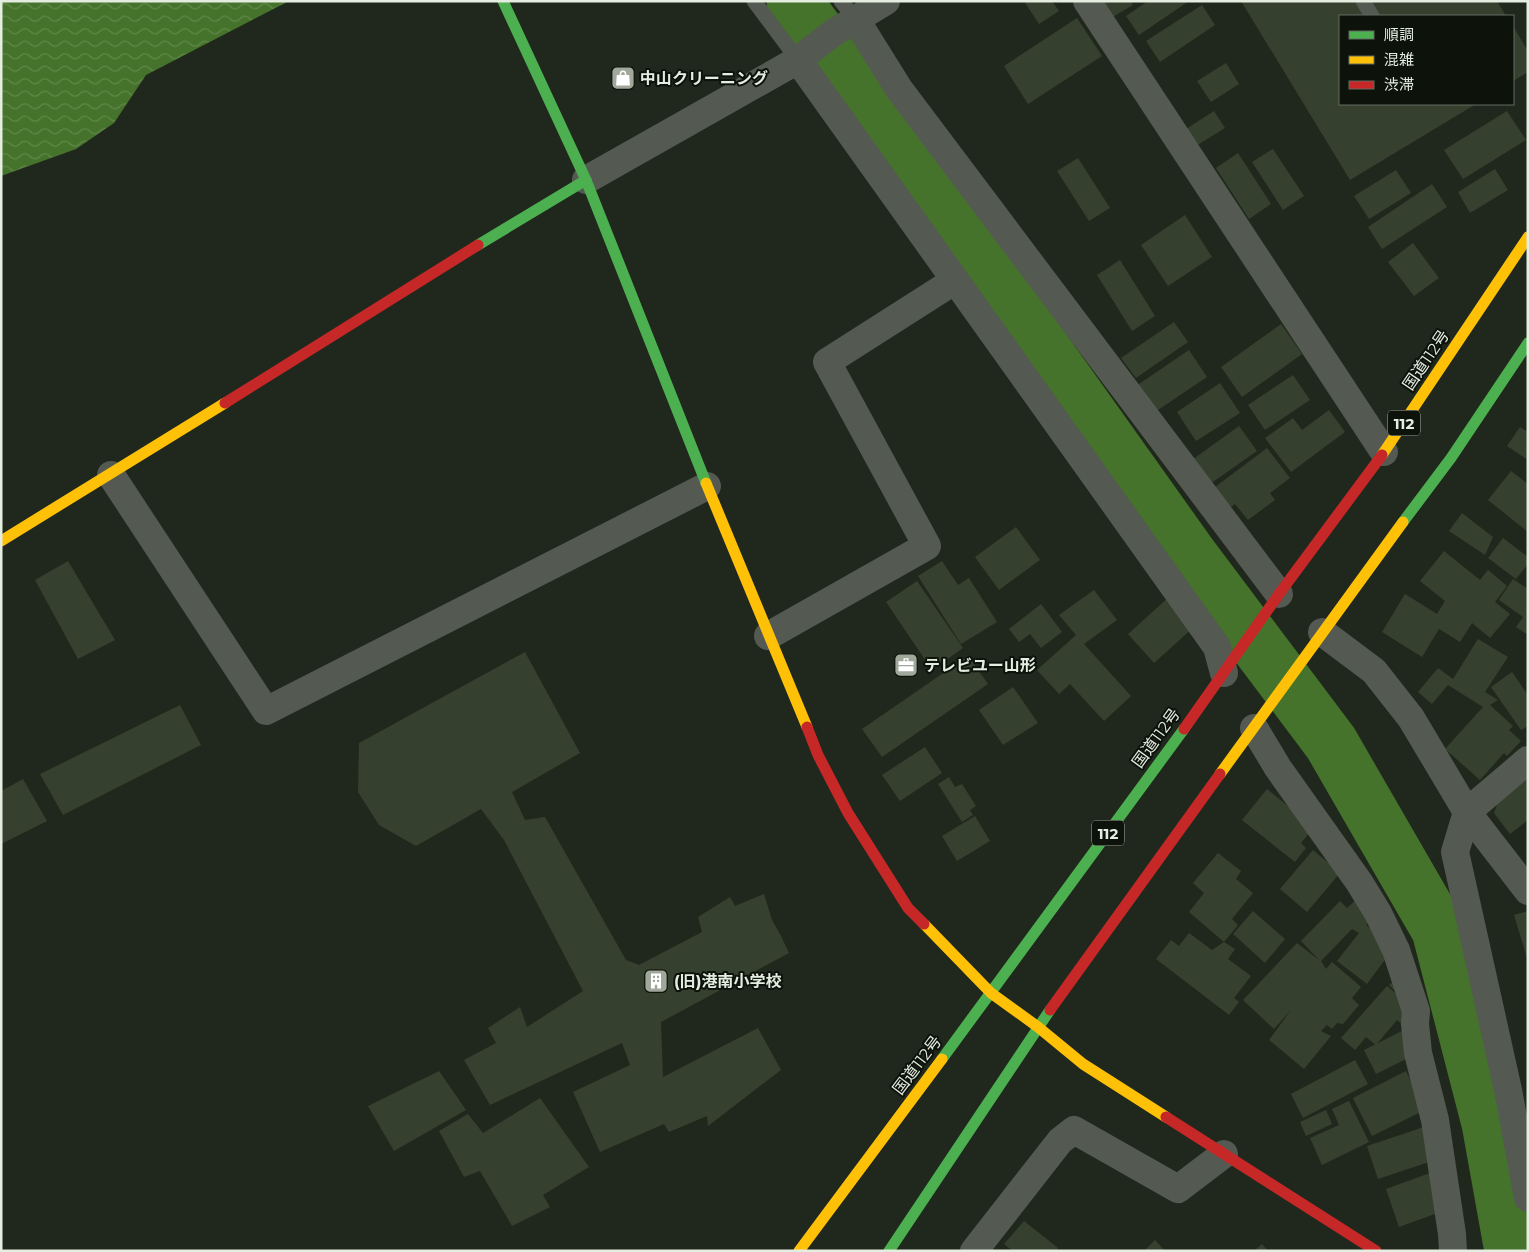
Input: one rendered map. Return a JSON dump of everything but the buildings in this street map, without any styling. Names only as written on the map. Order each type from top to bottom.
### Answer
[{"type":"main road","points":[[503,1],[586,180],[707,486],[818,755],[848,813],[880,867],[908,908],[991,993],[1038,1027],[1083,1064],[1376,1251]]},
{"type":"main road","points":[[1,541],[111,476],[536,209],[586,180]]},
{"type":"main road","name":"国道112号","points":[[799,1251],[991,993],[1384,452],[1528,237]]},
{"type":"main road","points":[[889,1251],[1038,1027],[1322,632],[1451,458],[1528,343]]},
{"type":"street","points":[[586,180],[798,60],[843,18],[886,1]]},
{"type":"street","points":[[1087,1],[1384,452]]},
{"type":"street","points":[[843,18],[899,89],[1276,599]]},
{"type":"street","points":[[798,60],[1217,647],[1224,672]]},
{"type":"street","points":[[768,636],[928,546],[827,362],[954,281]]},
{"type":"street","points":[[111,476],[266,711],[707,486]]},
{"type":"street","points":[[1322,632],[1374,671],[1411,718],[1467,812],[1528,891]]},
{"type":"street","points":[[1261,719],[1278,768],[1359,882],[1378,913],[1396,950],[1416,1012],[1415,1024],[1418,1053],[1435,1120],[1453,1251]]},
{"type":"street","points":[[1528,760],[1467,812],[1456,852],[1506,1080],[1528,1198]]},
{"type":"street","points":[[974,1251],[1060,1141],[1074,1130],[1178,1189],[1224,1154]]},
{"type":"lane","points":[[754,1],[798,60]]},
{"type":"lane","points":[[1362,1],[1371,15]]},
{"type":"water","points":[[1,1],[289,1],[146,75],[114,123],[76,149],[1,176]]},
{"type":"waterway","points":[[794,1],[1189,554],[1331,743],[1439,930],[1489,1123],[1512,1251]]},
{"type":"traffic: fast","points":[[503,1],[586,180],[706,483]]},
{"type":"traffic: fast","points":[[478,245],[586,180]]},
{"type":"traffic: fast","points":[[1403,522],[1451,458],[1528,343]]},
{"type":"traffic: fast","points":[[942,1059],[1184,729]]},
{"type":"traffic: fast","points":[[889,1251],[1050,1010]]},
{"type":"traffic: slow","points":[[1382,455],[1528,237]]},
{"type":"traffic: slow","points":[[1,541],[225,403]]},
{"type":"traffic: slow","points":[[706,483],[807,727]]},
{"type":"traffic: slow","points":[[1220,774],[1403,522]]},
{"type":"traffic: slow","points":[[924,924],[991,993],[1038,1027],[1083,1064],[1166,1117]]},
{"type":"traffic: slow","points":[[799,1251],[942,1059]]},
{"type":"traffic: jam","points":[[225,403],[478,245]]},
{"type":"traffic: jam","points":[[1184,729],[1279,594],[1382,455]]},
{"type":"traffic: jam","points":[[807,727],[818,755],[848,813],[908,908],[924,924]]},
{"type":"traffic: jam","points":[[1050,1010],[1220,774]]},
{"type":"traffic: jam","points":[[1166,1117],[1376,1251]]},
{"type":"place","name":"中山クリーニング","points":[[623,78]]},
{"type":"place","name":"テレビユー山形","points":[[906,665]]},
{"type":"place","name":"(旧)港南小学校","points":[[656,981]]}]
